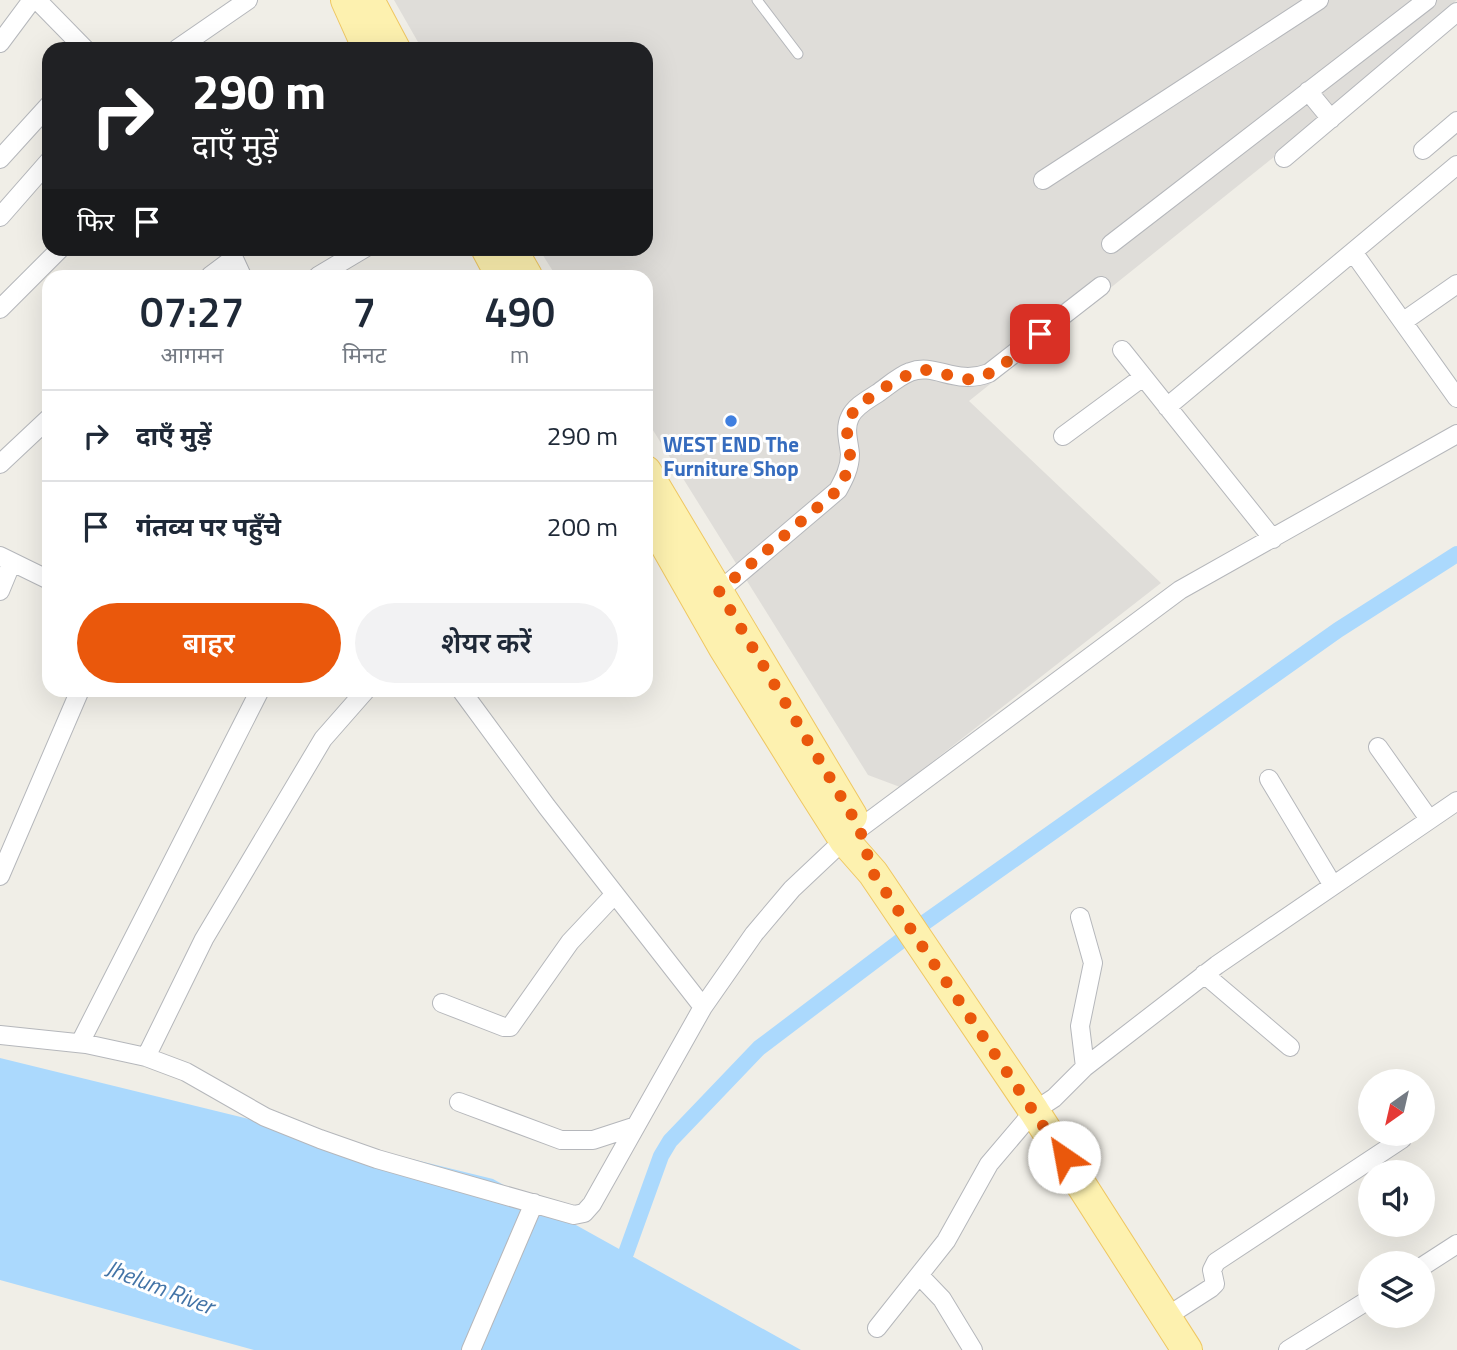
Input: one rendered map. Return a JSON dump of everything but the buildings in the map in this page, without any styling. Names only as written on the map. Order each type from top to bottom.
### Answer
[{"type":"main road","points":[[346,0],[366,42]]},
{"type":"main road","points":[[369,0],[391,42]]},
{"type":"main road","points":[[653,483],[719,591],[873,873],[1034,1111],[1187,1350]]},
{"type":"main road","points":[[653,523],[724,648],[851,834]]},
{"type":"street","points":[[0,43],[34,0],[78,42]]},
{"type":"street","points":[[187,42],[248,0]]},
{"type":"street","points":[[1043,180],[1319,0]]},
{"type":"street","points":[[1111,244],[1427,0]]},
{"type":"street","points":[[1284,158],[1457,12]]},
{"type":"street","points":[[1308,91],[1331,119]]},
{"type":"street","points":[[0,159],[42,113]]},
{"type":"street","points":[[1423,150],[1457,121]]},
{"type":"street","points":[[1167,407],[1457,165]]},
{"type":"street","points":[[0,217],[42,169]]},
{"type":"street","points":[[1353,252],[1457,398]]},
{"type":"street","points":[[0,309],[53,256]]},
{"type":"street","points":[[216,270],[229,256]]},
{"type":"street","points":[[328,270],[352,256]]},
{"type":"street","points":[[1404,321],[1457,284]]},
{"type":"street","points":[[719,591],[838,490],[847,474],[850,457],[847,428],[850,416],[859,406],[910,372],[926,369],[966,379],[989,373],[1101,286]]},
{"type":"street","points":[[1122,350],[1273,539]]},
{"type":"street","points":[[1063,436],[1143,377]]},
{"type":"street","points":[[0,464],[42,425]]},
{"type":"street","points":[[0,1035],[80,1044],[146,1058],[187,1072],[265,1117],[320,1139],[532,1208],[574,1215],[584,1213],[593,1204],[703,1007],[754,934],[784,898],[851,834],[998,728],[1180,590],[1457,434]]},
{"type":"street","points":[[0,591],[6,559],[42,577]]},
{"type":"street","points":[[0,876],[77,697]]},
{"type":"street","points":[[80,1044],[256,697]]},
{"type":"street","points":[[146,1058],[204,939],[323,739],[360,697]]},
{"type":"street","points":[[466,697],[703,1007]]},
{"type":"street","points":[[1378,747],[1429,819]]},
{"type":"street","points":[[1269,779],[1332,884]]},
{"type":"street","points":[[877,1328],[946,1241],[989,1164],[1034,1111],[1054,1098],[1085,1067],[1204,974],[1457,801]]},
{"type":"street","points":[[442,1003],[510,1027],[570,942],[615,894]]},
{"type":"street","points":[[1080,917],[1093,963],[1080,1026],[1085,1067]]},
{"type":"street","points":[[1204,974],[1290,1047]]},
{"type":"street","points":[[459,1102],[561,1140],[593,1140],[636,1126]]},
{"type":"street","points":[[1166,1317],[1212,1288],[1215,1280],[1212,1269],[1216,1262],[1391,1146]]},
{"type":"street","points":[[471,1350],[532,1208]]},
{"type":"street","points":[[1435,1258],[1457,1244]]},
{"type":"street","points":[[920,1276],[942,1299],[973,1350]]},
{"type":"street","points":[[1288,1350],[1358,1306]]},
{"type":"lane","points":[[757,0],[798,54]]},
{"type":"shaded area","points":[[394,0],[1457,0],[1294,141],[969,401],[1161,583],[900,787],[868,775],[653,430],[653,270],[552,270],[543,256],[653,256],[653,42],[418,42]]},
{"type":"water","name":"Jhelum River","points":[[0,1058],[493,1179],[801,1350],[254,1350],[0,1280]]},
{"type":"waterway","points":[[924,923],[1338,630],[1457,554]]},
{"type":"waterway","points":[[626,1253],[661,1156],[670,1141],[759,1048],[902,940]]},
{"type":"place","name":"WEST END The Furniture Shop","points":[[731,421]]},
{"type":"route","points":[[1040,334],[989,373],[974,379],[926,369],[910,372],[859,406],[850,416],[847,428],[850,457],[847,474],[838,490],[826,504],[719,591],[859,827],[873,873],[1064,1157]]}]
